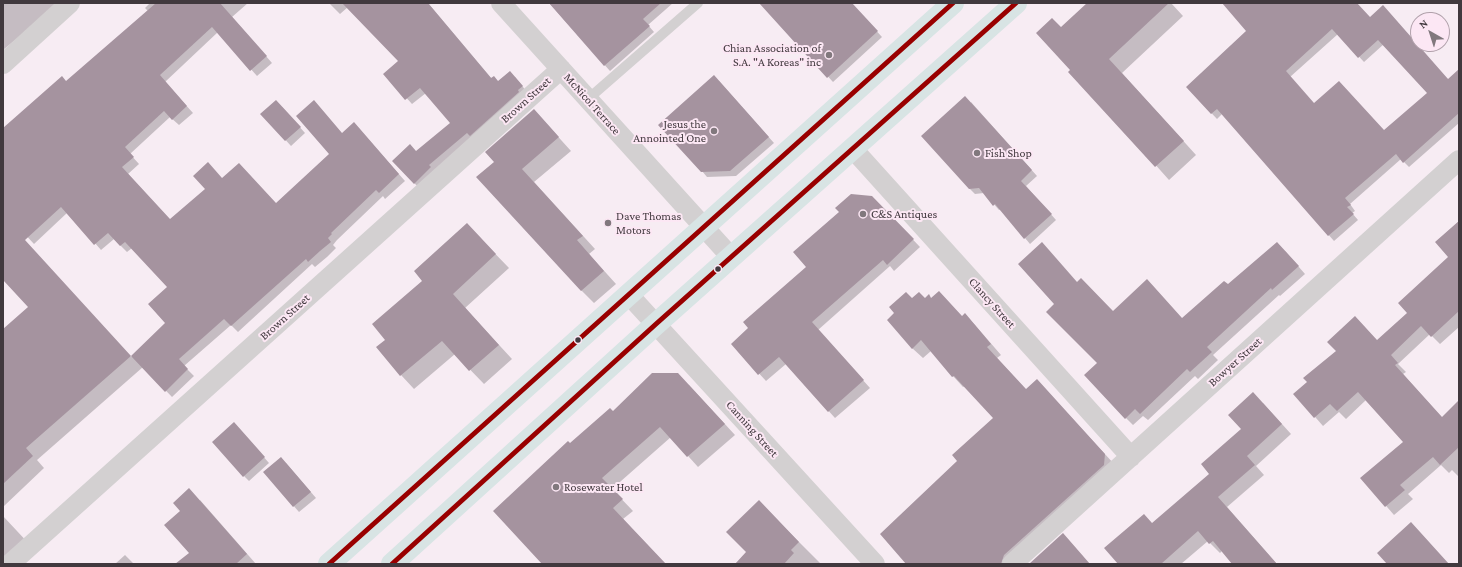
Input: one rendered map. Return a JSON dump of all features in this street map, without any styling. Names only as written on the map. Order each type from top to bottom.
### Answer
[{"type":"highway","points":[[329,564],[953,3]]},
{"type":"highway","points":[[392,564],[656,324],[1016,3]]},
{"type":"street","points":[[3,64],[70,3]]},
{"type":"street","name":"McNicol Terrace","points":[[502,3],[731,257]]},
{"type":"street","name":"Brown Street","points":[[10,564],[560,69]]},
{"type":"street","name":"Clancy Street","points":[[853,149],[1131,457]]},
{"type":"street","name":"Bowyer Street","points":[[1012,564],[1459,160]]},
{"type":"street","name":"Canning Street","points":[[629,295],[875,564]]},
{"type":"lane","points":[[588,100],[698,3]]},
{"type":"building","points":[[156,3],[220,3],[267,56],[250,71],[212,27],[160,75],[187,106],[172,120],[164,111],[125,147],[134,157],[122,167],[170,219],[205,189],[193,176],[208,162],[222,178],[239,163],[276,203],[329,154],[296,116],[314,100],[342,133],[354,122],[399,174],[379,193],[376,190],[331,233],[332,234],[328,238],[331,242],[308,262],[306,259],[231,326],[224,319],[179,359],[188,369],[165,392],[131,356],[26,448],[33,456],[3,484],[3,329],[28,307],[3,280],[3,128],[62,76],[66,81]],"holes":[[[61,207],[94,245],[108,233],[120,246],[125,242],[167,287],[148,304],[165,323],[131,356],[25,240]]]},
{"type":"building","points":[[342,3],[428,3],[491,78],[494,76],[498,81],[510,71],[523,86],[518,90],[519,92],[470,136],[467,133],[429,165],[431,167],[414,184],[392,161],[410,144],[416,151],[450,123],[420,88],[405,100],[383,74],[398,61]]},
{"type":"building","points":[[549,3],[661,3],[643,19],[650,26],[604,66]]},
{"type":"building","name":"Chian Association of S.A. \"A Koreas\" inc","points":[[759,3],[852,3],[878,31],[827,78]]},
{"type":"building","points":[[1087,3],[1169,3],[1109,59],[1184,141],[1155,167],[1068,72],[1070,70],[1036,33],[1052,18],[1061,27]]},
{"type":"building","points":[[1222,3],[1357,3],[1370,17],[1383,5],[1410,36],[1410,52],[1424,52],[1448,79],[1459,69],[1459,113],[1403,163],[1396,154],[1345,198],[1351,205],[1347,207],[1354,214],[1328,236],[1217,109],[1211,114],[1186,87],[1246,31]],"holes":[[[1332,29],[1358,58],[1378,40],[1427,93],[1384,130],[1339,81],[1314,103],[1286,71]]]},
{"type":"building","name":"Jesus the Annointed One","points":[[714,75],[769,137],[730,171],[701,172],[658,125]]},
{"type":"building","name":"Fish Shop","points":[[965,96],[1032,170],[1021,181],[1052,214],[1024,239],[995,204],[993,206],[979,188],[969,189],[921,136]]},
{"type":"building","points":[[276,100],[301,127],[285,141],[260,114]]},
{"type":"building","points":[[534,109],[559,137],[522,169],[583,236],[577,240],[604,271],[581,291],[476,177],[494,162],[485,152]]},
{"type":"building","points":[[851,194],[872,196],[914,239],[887,265],[883,260],[812,322],[864,380],[828,412],[779,357],[758,375],[731,344],[748,328],[743,322],[806,267],[793,252],[839,212],[835,208]]},
{"type":"building","points":[[1459,221],[1459,311],[1431,337],[1421,326],[1391,355],[1398,363],[1395,365],[1442,417],[1459,400],[1459,447],[1440,465],[1433,457],[1400,485],[1405,490],[1385,507],[1360,478],[1403,442],[1358,392],[1337,411],[1330,404],[1314,418],[1293,394],[1307,382],[1303,378],[1336,351],[1327,342],[1355,316],[1377,340],[1407,313],[1398,303],[1448,257],[1435,242]]},
{"type":"building","points":[[467,223],[496,254],[453,294],[499,345],[469,371],[442,341],[400,376],[376,347],[385,340],[372,324],[422,281],[414,271]]},
{"type":"building","points":[[1042,242],[1077,282],[1081,278],[1113,311],[1147,279],[1182,318],[1224,281],[1228,284],[1277,242],[1299,266],[1272,290],[1271,288],[1207,347],[1212,352],[1190,372],[1187,369],[1140,414],[1135,409],[1125,419],[1084,375],[1097,363],[1046,312],[1054,304],[1018,264]]},
{"type":"building","points":[[939,291],[962,316],[965,313],[991,344],[987,347],[1026,389],[1037,379],[1105,454],[1104,465],[1004,555],[1001,564],[906,564],[880,534],[957,461],[952,455],[993,418],[954,376],[952,377],[921,340],[912,349],[887,320],[894,313],[889,307],[906,292],[912,298],[919,292],[925,298],[929,294],[931,298]]},
{"type":"building","points":[[652,373],[678,373],[725,424],[687,457],[660,427],[602,478],[623,499],[613,508],[666,564],[542,564],[493,511],[568,441],[570,443],[610,408],[613,411]]},
{"type":"building","points":[[1253,392],[1282,424],[1247,456],[1255,465],[1218,497],[1277,564],[1232,564],[1213,541],[1209,544],[1198,531],[1161,564],[1118,564],[1104,548],[1144,514],[1152,523],[1209,474],[1201,464],[1241,429],[1228,415]]},
{"type":"building","points":[[234,422],[265,457],[243,477],[212,442]]},
{"type":"building","points":[[281,457],[311,492],[293,507],[263,472]]},
{"type":"building","points":[[189,488],[247,554],[236,564],[175,564],[189,553],[164,525],[180,511],[173,503]]},
{"type":"building","points":[[759,500],[799,542],[791,550],[794,553],[784,564],[735,564],[746,552],[726,532]]},
{"type":"building","points":[[1411,522],[1449,564],[1387,564],[1377,553]]},
{"type":"building","points":[[1063,533],[1090,564],[1029,564]]},
{"type":"transit line","points":[[329,564],[953,3]]},
{"type":"transit line","points":[[392,564],[656,324],[1016,3]]},
{"type":"place","name":"Chian Association of S.A. \"A Koreas\" inc","points":[[829,55]]},
{"type":"place","name":"Jesus the Annointed One","points":[[714,131]]},
{"type":"place","name":"Fish Shop","points":[[977,153]]},
{"type":"place","name":"C&S Antiques","points":[[863,214]]},
{"type":"place","name":"Dave Thomas Motors","points":[[608,223]]},
{"type":"place","name":"Rosewater Hotel","points":[[556,487]]}]
